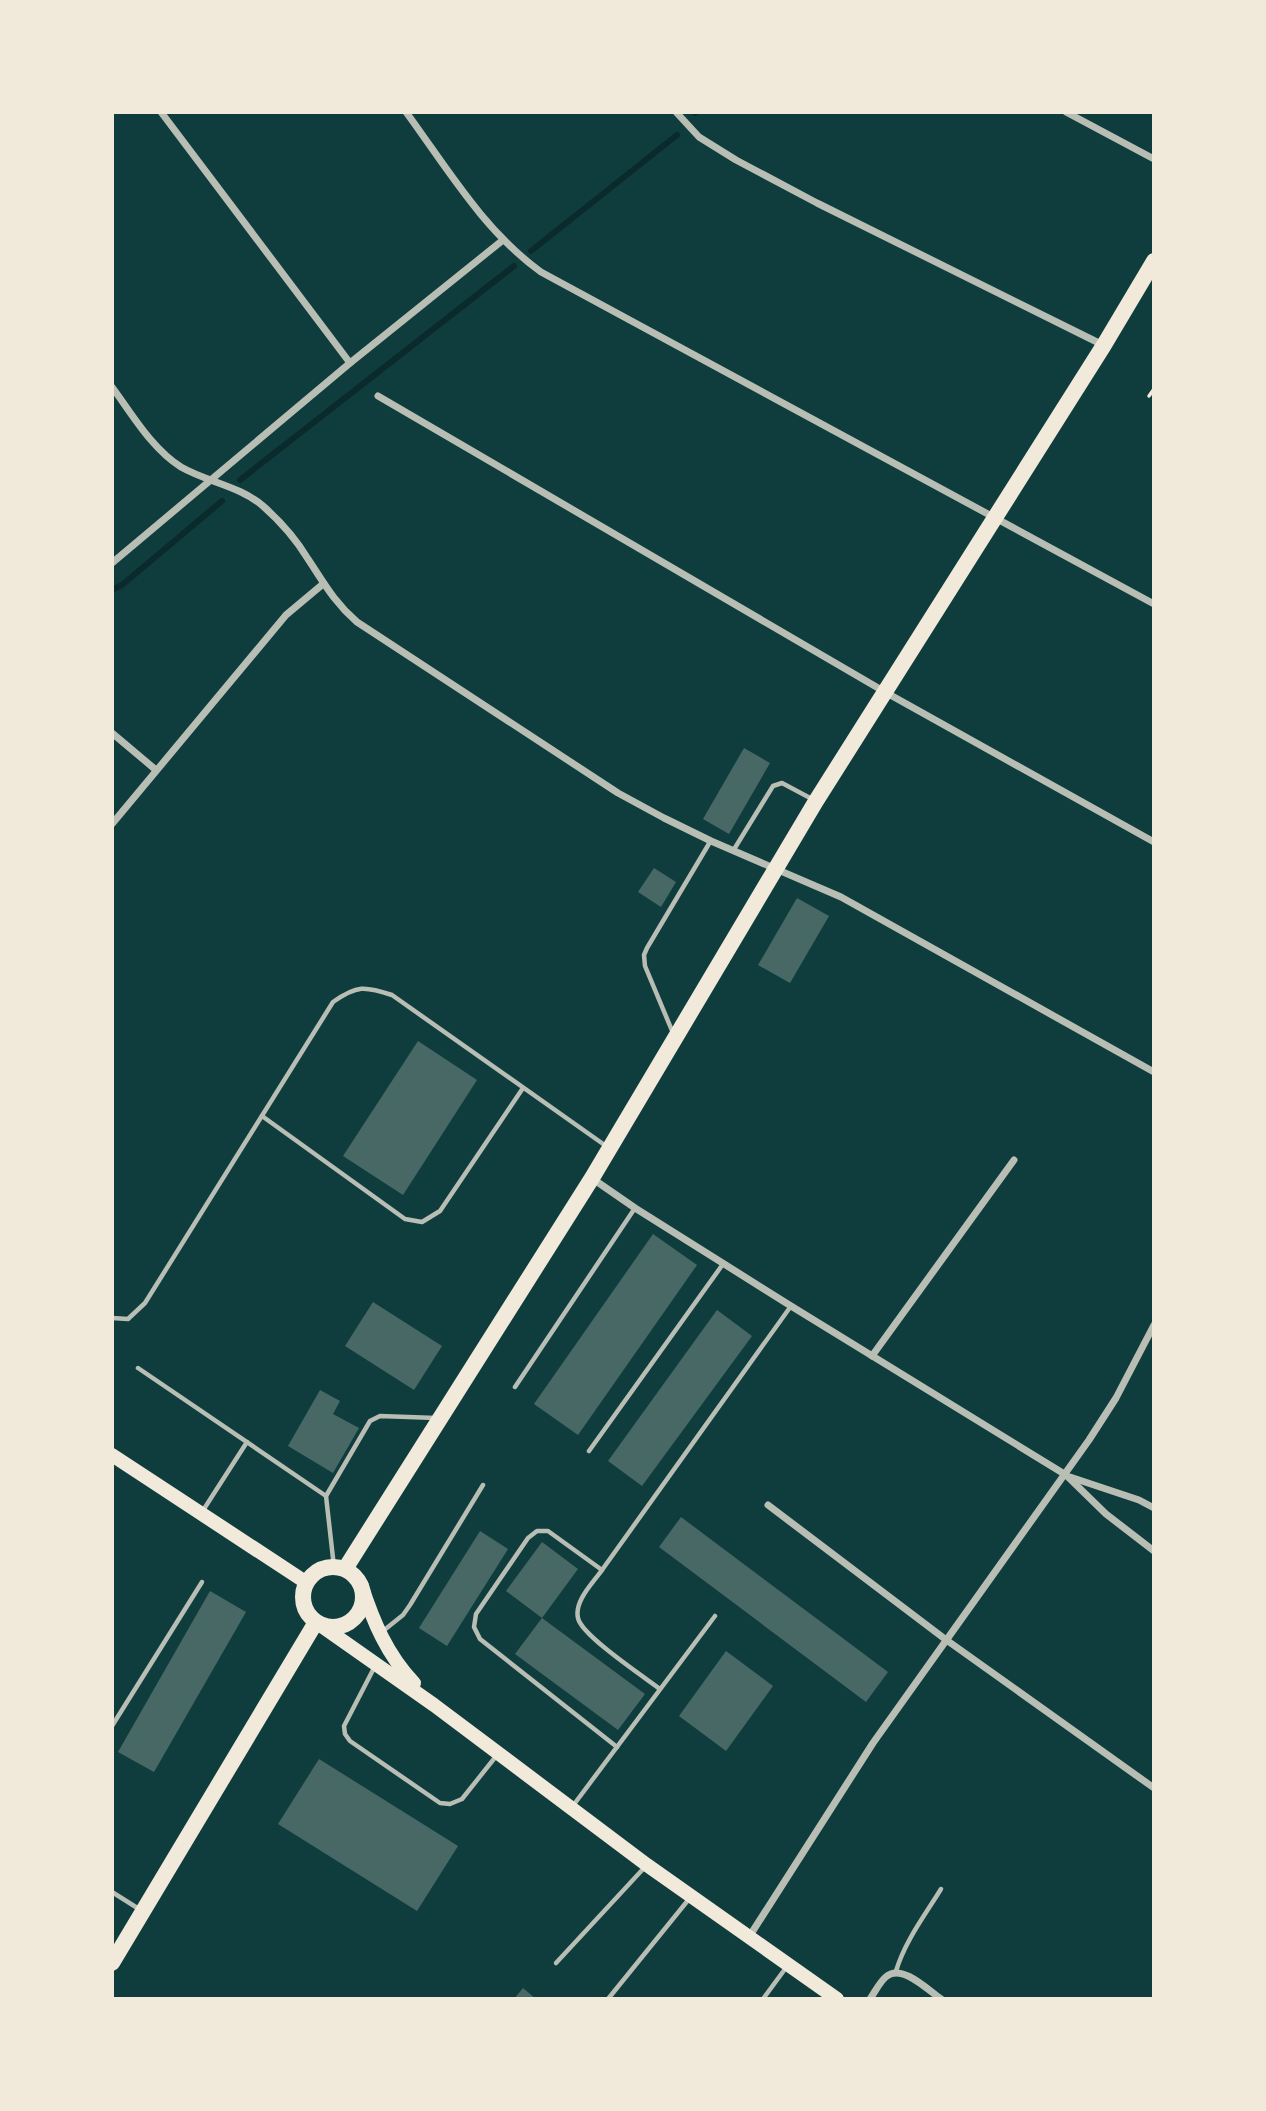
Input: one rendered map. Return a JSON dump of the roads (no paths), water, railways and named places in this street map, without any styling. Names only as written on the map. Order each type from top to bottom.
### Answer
[{"type":"highway","points":[[340,1568],[440,1418],[592,1178],[816,801],[1104,345],[1154,261]]},
{"type":"highway","points":[[323,1568],[340,1568],[354,1575],[360,1584],[362,1606],[357,1616],[348,1623],[338,1627],[326,1626],[316,1622],[308,1614],[303,1593],[314,1574],[323,1568]]},
{"type":"highway","points":[[112,1963],[316,1622]]},
{"type":"main road","points":[[112,1455],[307,1583]]},
{"type":"main road","points":[[360,1584],[380,1634],[401,1670],[434,1705]]},
{"type":"main road","points":[[316,1622],[434,1705],[647,1865],[837,1999]]},
{"type":"street","points":[[161,112],[350,363]]},
{"type":"street","points":[[406,112],[491,228],[524,260],[541,272],[1154,604]]},
{"type":"street","points":[[676,112],[699,137],[736,160],[1104,345]]},
{"type":"street","points":[[1066,112],[1154,159]]},
{"type":"street","points":[[112,563],[209,479],[503,240]]},
{"type":"street","points":[[112,387],[165,456],[183,468],[253,498],[284,526],[340,607],[357,622],[618,793],[711,841],[841,898],[1154,1072]]},
{"type":"street","points":[[378,396],[885,692],[1154,842]]},
{"type":"street","points":[[112,824],[286,615],[323,584]]},
{"type":"street","points":[[112,733],[156,770]]},
{"type":"street","points":[[872,1356],[1014,1160]]},
{"type":"street","points":[[592,1178],[791,1306],[1066,1475],[1154,1507]]},
{"type":"street","points":[[749,1937],[873,1743],[945,1639],[1066,1475],[1116,1398],[1154,1325]]},
{"type":"street","points":[[1066,1475],[1106,1514],[1154,1551]]},
{"type":"street","points":[[768,1505],[945,1639],[1154,1788]]},
{"type":"street","points":[[870,1999],[886,1976],[896,1971],[904,1973],[941,1999]]},
{"type":"lane","points":[[733,851],[773,786],[782,783],[816,801]]},
{"type":"lane","points":[[676,1037],[645,966],[644,955],[711,841]]},
{"type":"lane","points":[[112,1318],[128,1319],[145,1303],[333,1002],[350,989],[369,987],[392,995],[609,1149]]},
{"type":"lane","points":[[262,1116],[405,1219],[422,1222],[440,1210],[523,1088]]},
{"type":"lane","points":[[515,1387],[635,1208]]},
{"type":"lane","points":[[589,1451],[724,1263]]},
{"type":"lane","points":[[660,1689],[586,1633],[578,1618],[580,1602],[791,1306]]},
{"type":"lane","points":[[138,1368],[326,1496]]},
{"type":"lane","points":[[340,1568],[326,1496],[370,1421],[380,1416],[440,1418]]},
{"type":"lane","points":[[201,1513],[247,1442]]},
{"type":"lane","points":[[380,1634],[403,1615],[410,1605],[483,1485]]},
{"type":"lane","points":[[602,1570],[548,1531],[537,1531],[528,1538],[476,1614],[474,1627],[481,1639],[617,1747]]},
{"type":"lane","points":[[112,1726],[202,1582]]},
{"type":"lane","points":[[572,1808],[715,1616]]},
{"type":"lane","points":[[376,1664],[344,1726],[350,1741],[439,1803],[450,1804],[462,1799],[498,1754]]},
{"type":"lane","points":[[556,1963],[647,1865]]},
{"type":"lane","points":[[896,1971],[906,1947],[941,1889]]},
{"type":"lane","points":[[112,1892],[142,1911]]},
{"type":"lane","points":[[608,1999],[691,1895]]},
{"type":"lane","points":[[763,1999],[788,1965]]},
{"type":"waterway","points":[[531,251],[677,135]]},
{"type":"waterway","points":[[240,480],[514,266]]},
{"type":"waterway","points":[[112,590],[122,585],[222,501]]}]
